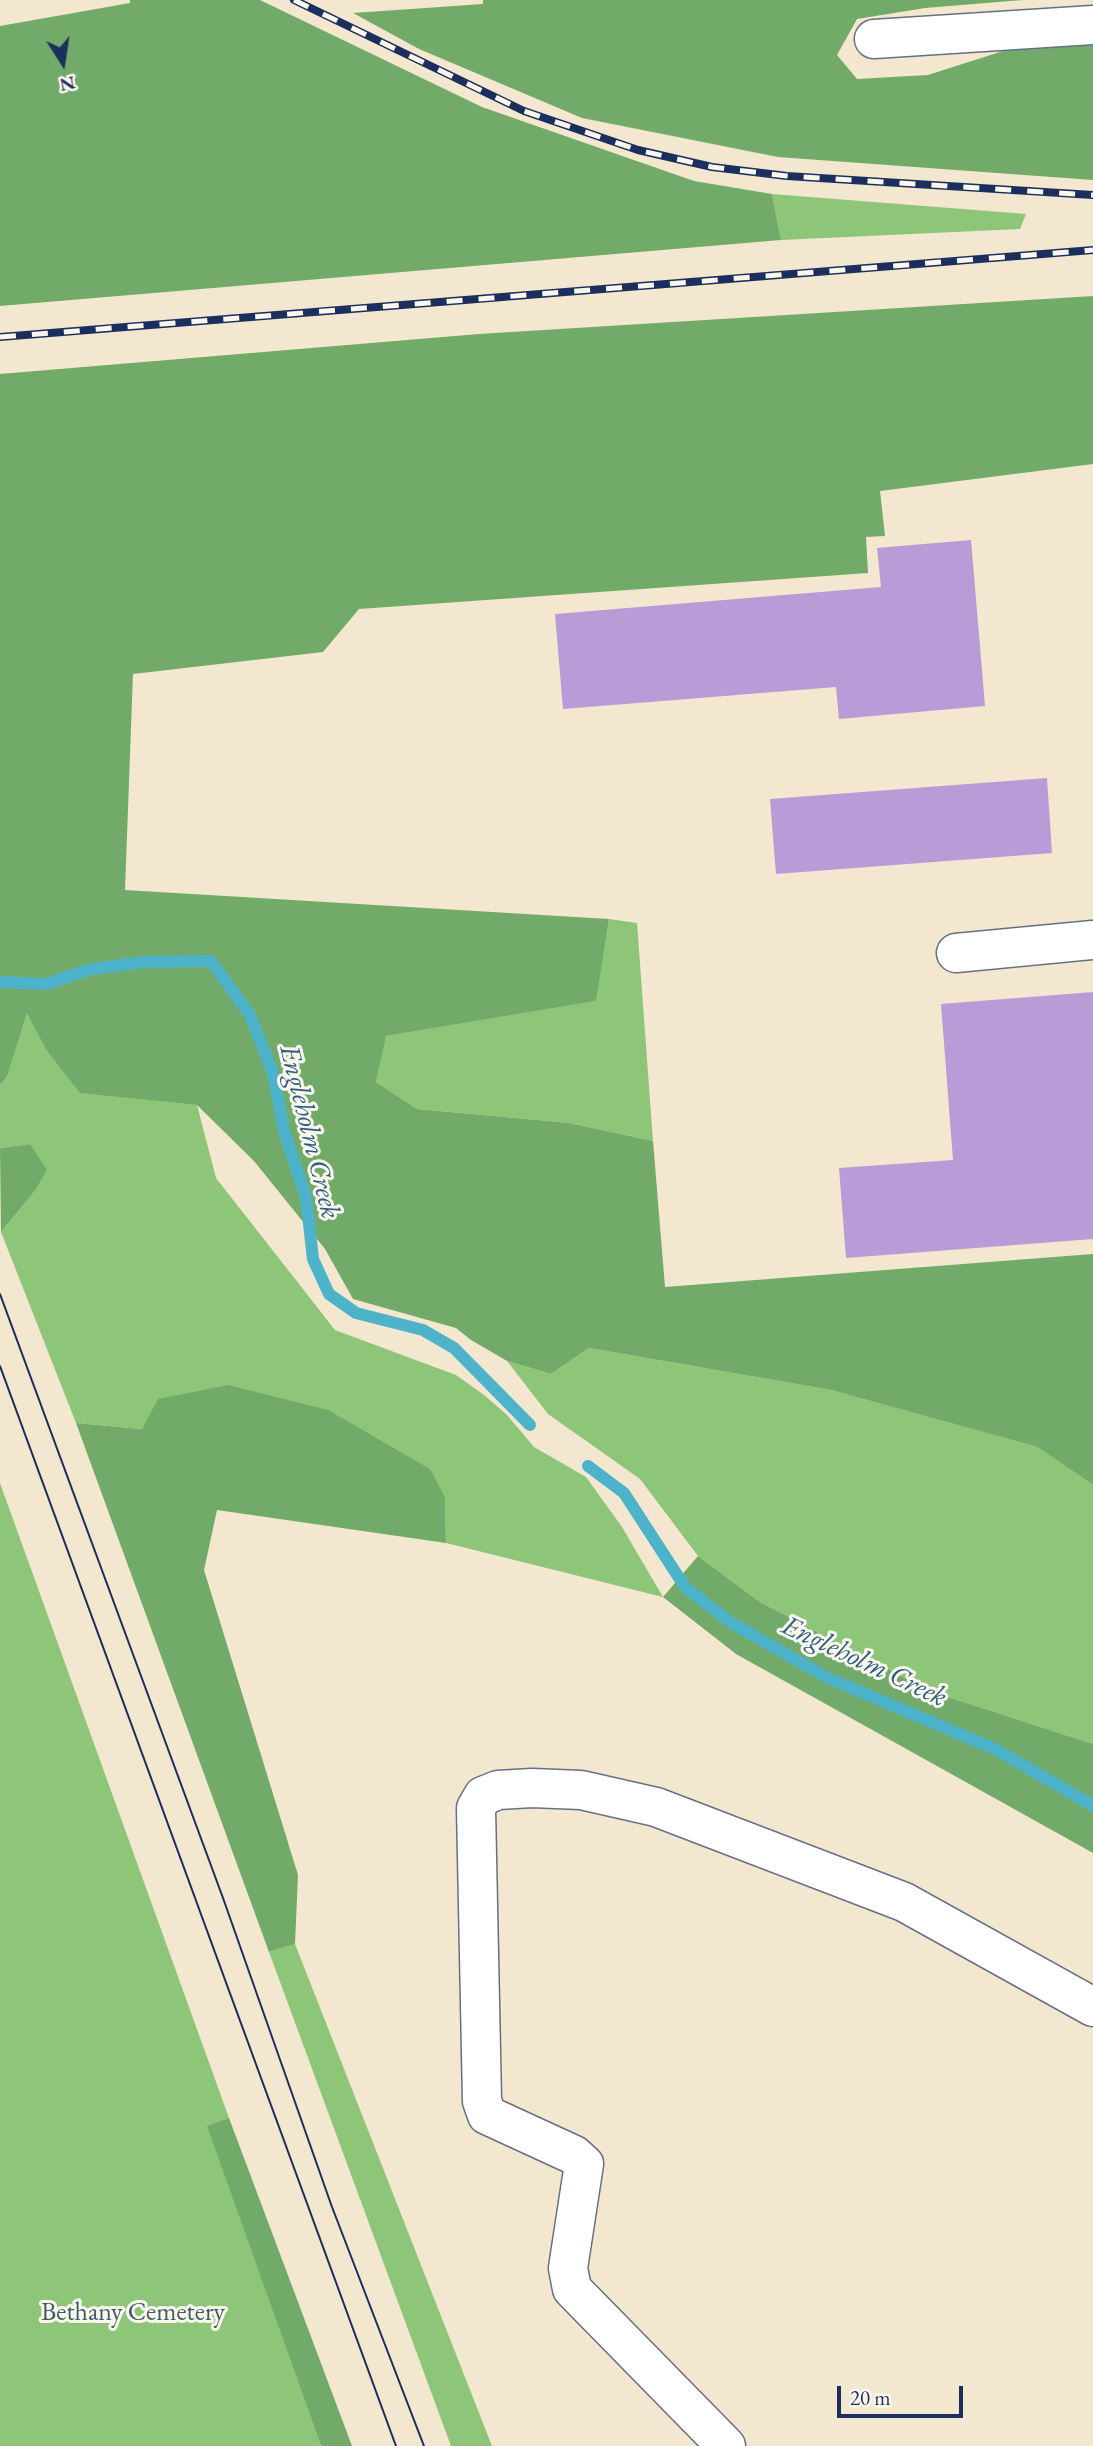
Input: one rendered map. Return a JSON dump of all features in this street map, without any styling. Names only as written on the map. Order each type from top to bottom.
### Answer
[{"type":"lane","points":[[874,38],[1093,25]]},
{"type":"lane","points":[[956,953],[1093,940]]},
{"type":"lane","points":[[726,2446],[572,2289],[568,2268],[584,2164],[573,2155],[487,2115],[482,2101],[476,1808],[483,1796],[498,1790],[581,1790],[656,1807],[904,1902],[1093,2007]]},
{"type":"green space","points":[[130,0],[260,0],[482,107],[694,181],[772,194],[781,240],[0,306],[0,26],[130,3]]},
{"type":"green space","points":[[483,0],[1023,0],[925,8],[857,19],[837,55],[857,79],[928,75],[1028,43],[1093,38],[1093,180],[778,157],[582,118],[419,49],[353,13],[483,4]]},
{"type":"green space","points":[[772,194],[1026,214],[1020,229],[781,240]]},
{"type":"green space","points":[[1093,296],[1093,464],[880,491],[885,536],[866,537],[868,573],[359,609],[323,652],[133,674],[125,890],[609,919],[596,1001],[386,1036],[376,1082],[417,1109],[570,1123],[653,1141],[665,1287],[1093,1254],[1093,1485],[1038,1447],[831,1390],[589,1348],[551,1374],[507,1361],[456,1328],[353,1299],[325,1249],[254,1161],[197,1105],[80,1093],[46,1050],[27,1013],[7,1077],[0,1085],[0,374],[479,334]]},
{"type":"green space","points":[[609,919],[637,923],[653,1141],[570,1123],[417,1109],[376,1082],[385,1036],[595,1001]]},
{"type":"green space","points":[[27,1012],[46,1050],[80,1092],[197,1105],[216,1178],[335,1330],[456,1375],[507,1415],[534,1447],[586,1477],[622,1527],[663,1597],[446,1543],[445,1497],[142,1429],[76,1423],[1,1232],[34,1192],[30,1144],[0,1148],[0,1085],[7,1077]]},
{"type":"green space","points":[[30,1144],[47,1170],[34,1192],[1,1232],[0,1148]]},
{"type":"green space","points":[[589,1348],[831,1390],[1039,1447],[1093,1485],[1093,1744],[930,1691],[760,1602],[698,1556],[640,1479],[548,1414],[507,1361],[551,1374]]},
{"type":"green space","points":[[228,1385],[328,1410],[430,1469],[445,1497],[446,1543],[217,1510],[204,1570],[298,1875],[295,1944],[269,1952],[76,1423],[142,1429],[158,1399]]},
{"type":"green space","name":"Bethany Cemetery","points":[[0,1483],[229,2118],[208,2126],[321,2446],[0,2446]]},
{"type":"green space","points":[[698,1556],[760,1602],[930,1691],[1093,1744],[1093,1853],[736,1654],[663,1597]]},
{"type":"green space","points":[[295,1944],[492,2446],[451,2446],[269,1952]]},
{"type":"green space","points":[[229,2118],[352,2446],[321,2446],[207,2126]]},
{"type":"building","points":[[971,540],[985,706],[839,719],[836,687],[563,709],[555,614],[881,587],[877,548]]},
{"type":"building","points":[[1047,778],[1052,853],[776,874],[770,799]]},
{"type":"building","points":[[1093,992],[1093,1239],[846,1258],[839,1168],[953,1160],[941,1004]]},
{"type":"waterway","name":"Engleholm Creek","points":[[0,982],[46,984],[91,969],[144,962],[211,961],[250,1015],[273,1073],[284,1131],[306,1197],[313,1259],[329,1294],[356,1313],[423,1330],[454,1348],[530,1425]]},
{"type":"waterway","name":"Engleholm Creek","points":[[588,1466],[624,1493],[685,1587],[730,1622],[826,1677],[997,1750],[1093,1806]]},
{"type":"tram line","points":[[0,1294],[223,1898],[332,2207],[424,2446]]},
{"type":"tram line","points":[[0,1366],[396,2446]]},
{"type":"railway","points":[[294,0],[524,111],[638,150],[712,167],[787,176],[1093,195]]},
{"type":"railway","points":[[0,337],[1093,250]]}]
